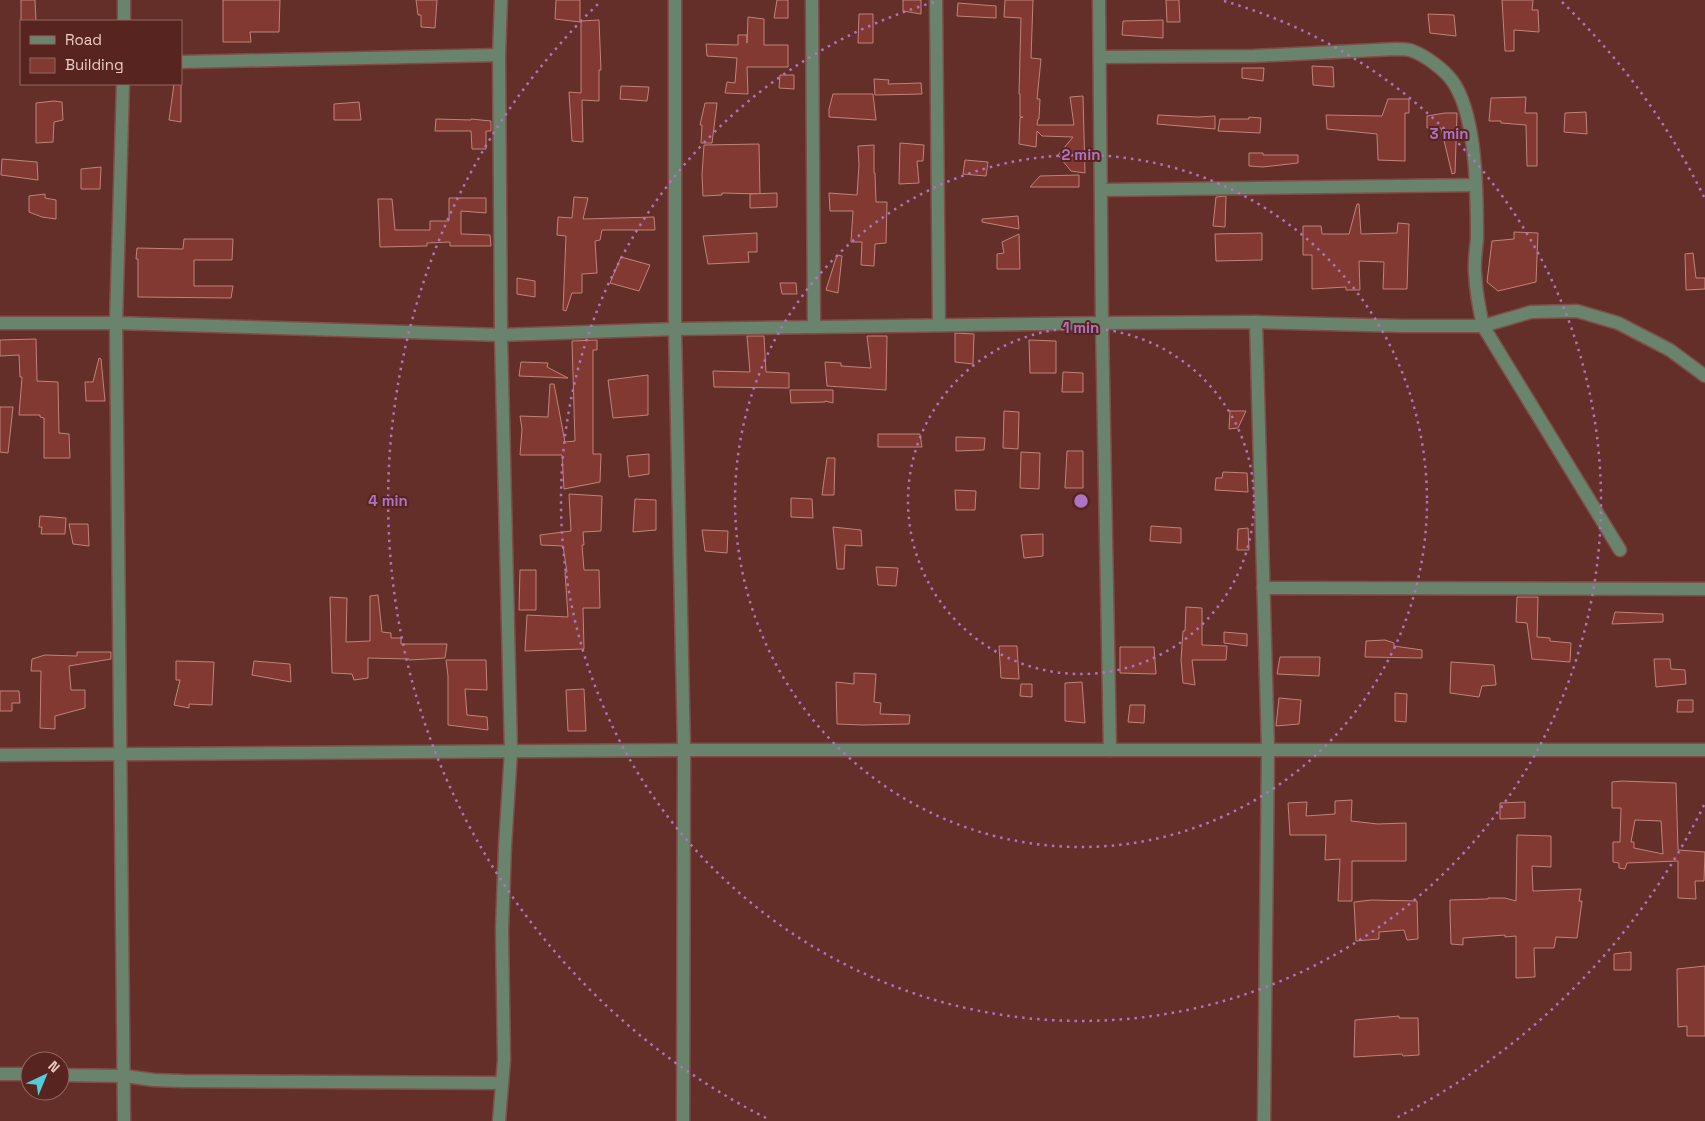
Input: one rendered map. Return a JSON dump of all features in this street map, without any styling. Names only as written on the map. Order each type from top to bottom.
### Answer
[{"type":"street","points":[[124,0],[124,20]]},
{"type":"street","points":[[498,1121],[504,1060],[502,930],[505,846],[512,752],[501,335],[499,55],[502,0]]},
{"type":"street","points":[[676,0],[675,328],[684,750],[683,1121]]},
{"type":"street","points":[[812,0],[814,327]]},
{"type":"street","points":[[936,0],[939,325]]},
{"type":"street","points":[[1099,0],[1102,323],[1110,750]]},
{"type":"street","points":[[1101,57],[1254,56],[1395,49],[1410,50],[1444,71],[1455,85],[1469,119],[1475,186],[1475,271],[1478,303],[1483,326],[1620,550]]},
{"type":"street","points":[[182,62],[499,55]]},
{"type":"street","points":[[123,85],[116,323],[122,754],[124,1121]]},
{"type":"street","points":[[1102,190],[1475,186]]},
{"type":"street","points":[[0,323],[116,323],[501,335],[675,328],[1102,323],[1256,322],[1483,326],[1531,312],[1577,311],[1618,323],[1670,350],[1705,376]]},
{"type":"street","points":[[1256,322],[1268,749],[1264,1121]]},
{"type":"street","points":[[1263,588],[1705,589]]},
{"type":"street","points":[[0,754],[684,750],[1705,750]]},
{"type":"street","points":[[0,1074],[20,1074]]},
{"type":"street","points":[[70,1075],[125,1076],[183,1081],[501,1083]]},
{"type":"building","points":[[21,0],[35,0],[36,20],[21,20]]},
{"type":"building","points":[[223,0],[280,0],[279,32],[250,32],[251,42],[223,42]]},
{"type":"building","points":[[416,0],[437,0],[435,28],[421,27],[421,15],[418,15]]},
{"type":"building","points":[[556,0],[580,0],[580,22],[555,19]]},
{"type":"building","points":[[777,0],[788,0],[788,18],[774,18]]},
{"type":"building","points":[[903,0],[921,0],[921,14],[903,11]]},
{"type":"building","points":[[1005,0],[1033,0],[1031,58],[1041,59],[1037,99],[1040,99],[1039,119],[1037,125],[1074,125],[1070,97],[1083,96],[1085,173],[1071,171],[1058,155],[1073,137],[1042,136],[1037,131],[1036,147],[1019,144],[1020,118],[1023,117],[1020,117],[1019,94],[1021,18],[1004,17]]},
{"type":"building","points":[[1166,0],[1179,0],[1180,22],[1167,22]]},
{"type":"building","points":[[1502,0],[1533,0],[1532,10],[1538,10],[1539,32],[1514,30],[1514,51],[1505,51]]},
{"type":"building","points":[[958,3],[996,6],[996,18],[957,16]]},
{"type":"building","points":[[859,14],[873,14],[873,43],[858,43]]},
{"type":"building","points":[[1428,14],[1454,15],[1456,36],[1430,33]]},
{"type":"building","points":[[748,17],[764,19],[764,45],[788,45],[788,67],[747,67],[748,94],[725,93],[727,82],[735,83],[737,58],[707,56],[706,44],[738,45],[738,35],[747,35],[747,43]]},
{"type":"building","points":[[599,20],[601,70],[599,70],[599,101],[582,100],[583,142],[572,141],[569,92],[581,93],[581,21]]},
{"type":"building","points":[[1163,20],[1163,38],[1122,35],[1123,21]]},
{"type":"building","points":[[1312,66],[1333,67],[1334,87],[1313,85]]},
{"type":"building","points":[[1242,68],[1264,68],[1263,81],[1242,78]]},
{"type":"building","points":[[780,75],[794,75],[794,89],[779,88]]},
{"type":"building","points":[[874,79],[889,80],[888,84],[921,83],[922,94],[875,95]]},
{"type":"building","points":[[174,85],[181,85],[181,122],[169,120]]},
{"type":"building","points":[[621,86],[649,87],[647,101],[620,99]]},
{"type":"building","points":[[833,94],[873,94],[876,120],[829,117]]},
{"type":"building","points":[[1526,97],[1525,113],[1537,113],[1537,166],[1527,166],[1526,125],[1489,121],[1491,98]]},
{"type":"building","points":[[1388,99],[1409,99],[1409,113],[1405,113],[1405,161],[1378,160],[1377,134],[1327,129],[1326,115],[1382,116]]},
{"type":"building","points":[[62,102],[63,120],[54,122],[53,142],[36,143],[36,103]]},
{"type":"building","points":[[359,102],[361,120],[334,120],[334,104]]},
{"type":"building","points":[[705,103],[717,103],[712,143],[701,143],[702,125],[700,125]]},
{"type":"building","points":[[1586,112],[1587,134],[1564,132],[1565,113]]},
{"type":"building","points":[[1457,113],[1455,173],[1452,174],[1441,128],[1427,128],[1427,116]]},
{"type":"building","points":[[1158,115],[1215,116],[1215,129],[1157,124]]},
{"type":"building","points":[[1249,117],[1261,118],[1260,133],[1218,131],[1220,119],[1249,119]]},
{"type":"building","points":[[436,119],[491,121],[491,131],[486,131],[486,149],[472,149],[471,131],[435,131]]},
{"type":"building","points":[[900,143],[924,145],[923,161],[917,161],[919,183],[899,184]]},
{"type":"building","points":[[759,144],[760,194],[722,193],[722,195],[703,196],[704,145]]},
{"type":"building","points":[[874,145],[876,202],[887,202],[886,243],[875,244],[874,266],[861,265],[862,242],[851,242],[853,211],[830,211],[829,193],[857,195],[858,146]]},
{"type":"building","points":[[1249,153],[1298,155],[1298,163],[1263,167],[1249,166]]},
{"type":"building","points":[[2,159],[37,162],[38,180],[1,175]]},
{"type":"building","points":[[965,160],[988,162],[986,176],[963,174]]},
{"type":"building","points":[[101,167],[100,189],[81,189],[81,169]]},
{"type":"building","points":[[1079,175],[1079,187],[1030,187],[1040,176]]},
{"type":"building","points":[[777,193],[777,207],[750,208],[750,194]]},
{"type":"building","points":[[45,194],[45,198],[56,200],[56,219],[42,217],[29,212],[29,196]]},
{"type":"building","points":[[1226,196],[1225,227],[1213,226],[1216,197]]},
{"type":"building","points":[[574,197],[588,198],[583,219],[654,217],[655,230],[602,230],[600,240],[595,241],[597,273],[582,274],[582,293],[572,293],[566,311],[563,310],[566,236],[557,235],[558,217],[572,218]]},
{"type":"building","points":[[449,198],[486,198],[486,213],[461,211],[461,234],[490,235],[491,246],[450,246],[450,242],[427,243],[427,246],[380,247],[378,199],[392,199],[395,230],[430,230],[430,221],[449,221]]},
{"type":"building","points":[[1357,204],[1359,204],[1361,234],[1397,233],[1398,223],[1409,224],[1407,289],[1383,289],[1384,262],[1359,261],[1360,290],[1346,290],[1346,287],[1312,289],[1312,255],[1303,255],[1303,226],[1321,226],[1322,234],[1349,234]]},
{"type":"building","points":[[1018,216],[1019,229],[982,222],[982,219]]},
{"type":"building","points":[[1514,232],[1538,233],[1536,282],[1498,291],[1487,282],[1492,241],[1514,239]]},
{"type":"building","points":[[757,233],[757,252],[748,252],[749,262],[708,264],[703,236]]},
{"type":"building","points":[[1262,233],[1262,260],[1216,261],[1215,234]]},
{"type":"building","points":[[1019,234],[1020,269],[997,269],[997,254],[1004,253],[1002,242]]},
{"type":"building","points":[[184,239],[233,239],[232,260],[194,260],[194,286],[233,286],[231,298],[138,297],[137,248],[183,249]]},
{"type":"building","points":[[1693,253],[1696,278],[1705,278],[1705,289],[1686,290],[1685,254]]},
{"type":"building","points":[[837,255],[842,256],[838,293],[826,290]]},
{"type":"building","points":[[621,257],[650,265],[639,291],[610,283]]},
{"type":"building","points":[[517,278],[535,281],[535,297],[517,294]]},
{"type":"building","points":[[780,283],[796,283],[797,294],[782,294]]},
{"type":"building","points":[[955,333],[974,334],[973,364],[955,362]]},
{"type":"building","points":[[747,336],[764,336],[766,372],[789,373],[789,388],[714,387],[713,371],[750,372]]},
{"type":"building","points":[[867,336],[887,336],[886,390],[827,386],[825,362],[841,363],[841,366],[871,368]]},
{"type":"building","points":[[36,339],[37,381],[58,382],[59,433],[69,434],[70,458],[44,458],[44,418],[40,417],[40,415],[19,415],[22,377],[20,377],[19,355],[0,356],[0,340]]},
{"type":"building","points":[[597,340],[597,350],[593,350],[593,454],[601,454],[600,482],[564,489],[562,455],[520,455],[522,429],[520,416],[548,417],[550,384],[554,384],[565,442],[575,441],[572,341]]},
{"type":"building","points":[[1029,340],[1056,341],[1056,373],[1030,373]]},
{"type":"building","points":[[99,358],[101,359],[105,401],[86,401],[85,382],[93,382]]},
{"type":"building","points":[[521,362],[548,363],[547,367],[568,378],[519,376]]},
{"type":"building","points":[[1063,372],[1083,373],[1083,392],[1062,392]]},
{"type":"building","points":[[648,375],[648,415],[613,418],[608,380]]},
{"type":"building","points":[[790,390],[833,390],[833,403],[825,401],[791,403]]},
{"type":"building","points":[[0,407],[13,407],[8,453],[0,452]]},
{"type":"building","points":[[1004,411],[1019,412],[1018,449],[1003,448]]},
{"type":"building","points":[[1230,411],[1246,411],[1238,428],[1229,429]]},
{"type":"building","points":[[878,434],[920,434],[922,447],[878,447]]},
{"type":"building","points":[[956,437],[985,438],[984,450],[956,451]]},
{"type":"building","points":[[1067,451],[1083,451],[1083,488],[1065,488]]},
{"type":"building","points":[[1021,452],[1040,453],[1039,489],[1020,488]]},
{"type":"building","points":[[649,454],[649,474],[629,477],[627,456]]},
{"type":"building","points":[[827,458],[835,458],[834,495],[822,495]]},
{"type":"building","points":[[1223,472],[1247,473],[1248,492],[1215,490],[1216,478],[1222,478]]},
{"type":"building","points":[[955,490],[976,491],[975,510],[956,510]]},
{"type":"building","points":[[569,494],[602,496],[601,531],[583,532],[584,545],[582,545],[584,570],[599,570],[600,608],[583,608],[584,649],[525,651],[527,615],[568,617],[565,572],[567,572],[563,546],[541,545],[540,535],[571,531]]},
{"type":"building","points":[[791,498],[812,499],[813,518],[791,517]]},
{"type":"building","points":[[635,499],[656,500],[656,530],[633,532]]},
{"type":"building","points":[[40,516],[66,518],[65,534],[41,534],[42,527],[39,527]]},
{"type":"building","points":[[69,524],[88,524],[89,546],[73,544]]},
{"type":"building","points":[[1151,526],[1181,528],[1181,543],[1150,541]]},
{"type":"building","points":[[833,527],[861,530],[862,546],[845,545],[844,569],[837,569]]},
{"type":"building","points":[[1248,528],[1249,550],[1237,550],[1238,529]]},
{"type":"building","points":[[702,530],[728,531],[727,553],[705,551]]},
{"type":"building","points":[[1043,534],[1043,556],[1024,558],[1021,535]]},
{"type":"building","points":[[876,567],[898,568],[896,586],[878,585]]},
{"type":"building","points":[[520,570],[536,570],[536,610],[519,610]]},
{"type":"building","points":[[378,595],[382,632],[391,633],[391,638],[401,638],[401,644],[447,644],[445,658],[409,660],[368,658],[368,678],[354,680],[352,674],[332,673],[330,597],[347,598],[346,642],[370,641],[370,596]]},
{"type":"building","points":[[1517,597],[1538,597],[1537,637],[1550,638],[1550,641],[1571,643],[1570,662],[1532,659],[1527,623],[1516,622]]},
{"type":"building","points":[[1186,607],[1202,608],[1202,645],[1227,646],[1226,660],[1192,660],[1195,685],[1183,683],[1181,660]]},
{"type":"building","points":[[1615,612],[1663,614],[1663,622],[1612,624]]},
{"type":"building","points":[[1224,632],[1247,634],[1247,646],[1224,643]]},
{"type":"building","points":[[1385,640],[1394,643],[1394,646],[1422,650],[1422,658],[1365,657],[1366,641]]},
{"type":"building","points":[[999,646],[1017,646],[1019,679],[1001,678]]},
{"type":"building","points":[[1120,647],[1154,647],[1156,674],[1120,673]]},
{"type":"building","points":[[77,652],[111,652],[111,659],[69,666],[71,690],[85,690],[85,708],[55,716],[55,729],[40,728],[41,671],[31,671],[32,659],[45,655],[77,656]]},
{"type":"building","points":[[1280,657],[1320,657],[1319,676],[1277,674]]},
{"type":"building","points":[[1654,659],[1670,659],[1671,669],[1685,670],[1686,684],[1656,687]]},
{"type":"building","points":[[446,660],[486,660],[487,690],[465,689],[467,715],[487,717],[488,730],[448,725],[448,676]]},
{"type":"building","points":[[176,661],[214,662],[212,705],[189,704],[189,708],[174,705],[180,680],[176,680]]},
{"type":"building","points":[[254,661],[290,664],[291,682],[252,675]]},
{"type":"building","points":[[1451,662],[1494,665],[1496,685],[1482,686],[1479,697],[1450,693]]},
{"type":"building","points":[[854,673],[876,674],[874,702],[881,703],[880,714],[910,715],[909,724],[837,724],[836,682],[854,684]]},
{"type":"building","points":[[1082,682],[1085,723],[1065,721],[1065,683]]},
{"type":"building","points":[[1021,684],[1032,684],[1032,697],[1020,696]]},
{"type":"building","points":[[584,689],[586,731],[568,731],[566,690]]},
{"type":"building","points":[[0,691],[19,691],[20,703],[12,703],[12,711],[0,711]]},
{"type":"building","points":[[1395,693],[1407,694],[1406,722],[1395,721]]},
{"type":"building","points":[[1279,698],[1301,700],[1299,724],[1276,726]]},
{"type":"building","points":[[1678,700],[1693,700],[1693,712],[1677,712]]},
{"type":"building","points":[[1130,705],[1145,705],[1144,723],[1128,722]]},
{"type":"building","points":[[1612,782],[1676,783],[1678,850],[1705,852],[1704,881],[1695,881],[1696,899],[1678,898],[1678,861],[1627,863],[1625,869],[1619,868],[1619,863],[1613,862],[1613,842],[1620,842],[1621,808],[1612,808]],"holes":[[[1635,820],[1661,821],[1663,854],[1634,848],[1634,842],[1631,842]]]},
{"type":"building","points":[[1352,800],[1351,821],[1378,824],[1406,823],[1406,861],[1352,861],[1352,901],[1338,901],[1340,859],[1325,860],[1326,835],[1290,835],[1288,803],[1307,802],[1306,816],[1335,814],[1335,801]]},
{"type":"building","points":[[1525,802],[1525,818],[1500,819],[1500,803]]},
{"type":"building","points":[[1517,835],[1551,836],[1551,867],[1532,866],[1533,891],[1581,889],[1579,901],[1582,901],[1577,938],[1556,937],[1554,948],[1534,948],[1535,977],[1516,978],[1516,936],[1463,938],[1463,945],[1451,944],[1450,900],[1505,898],[1516,901]]},
{"type":"building","points":[[1371,900],[1417,901],[1418,939],[1407,940],[1404,930],[1379,932],[1379,939],[1356,941],[1354,902]]},
{"type":"building","points":[[1631,952],[1631,970],[1614,970],[1614,954]]},
{"type":"building","points":[[1705,966],[1705,1036],[1687,1036],[1687,1026],[1678,1027],[1677,969]]},
{"type":"building","points":[[1399,1016],[1399,1018],[1418,1018],[1419,1055],[1403,1056],[1402,1054],[1354,1057],[1355,1020]]}]
